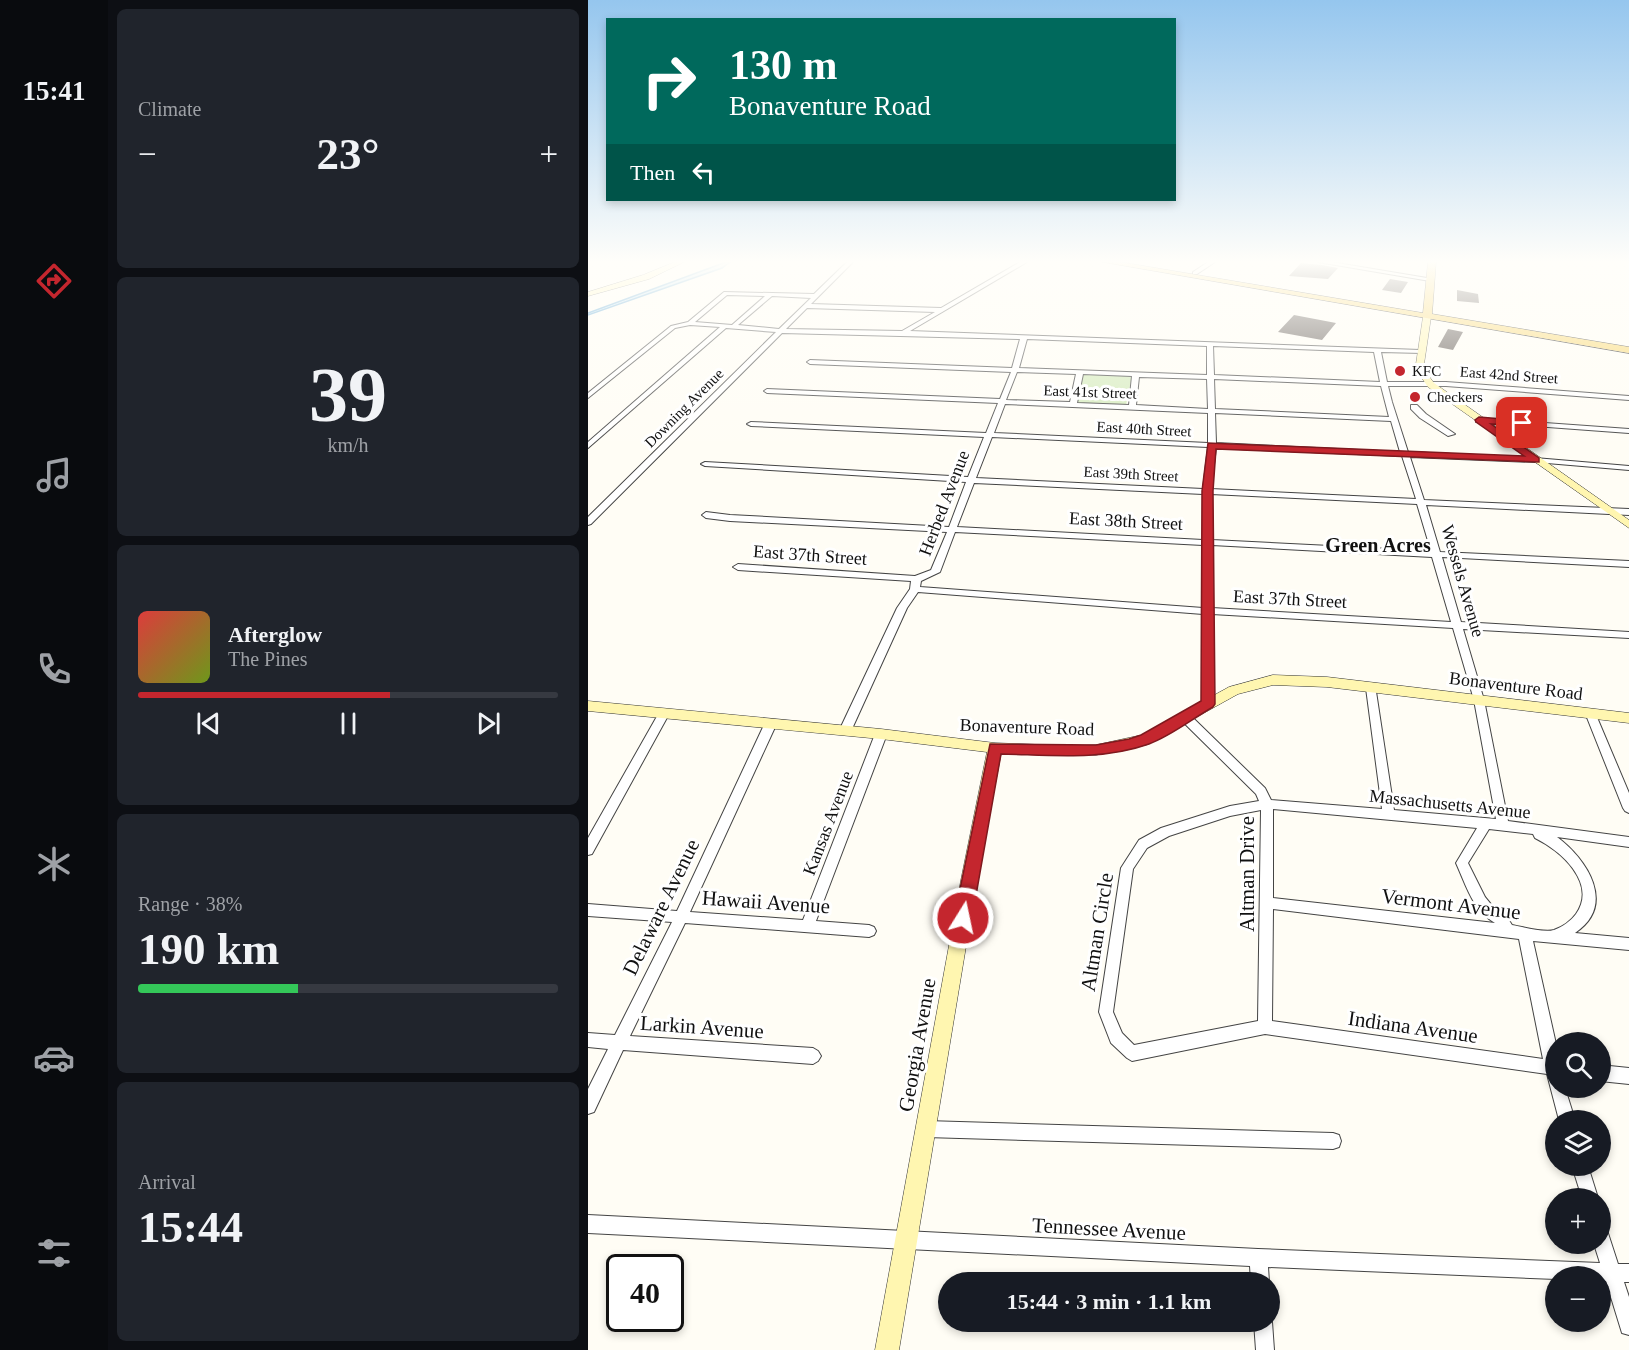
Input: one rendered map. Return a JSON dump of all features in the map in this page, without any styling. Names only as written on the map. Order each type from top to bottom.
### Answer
[{"type":"main road","points":[[1485,325],[1629,350]]},
{"type":"main road","points":[[1495,325],[1629,345]]},
{"type":"street","points":[[588,396],[673,327],[682,325]]},
{"type":"street","points":[[588,446],[730,325],[781,331],[903,333],[1420,352]]},
{"type":"street","name":"Downing Avenue","points":[[588,522],[787,325]]},
{"type":"street","points":[[903,333],[917,325]]},
{"type":"street","points":[[1426,325],[1420,352],[1421,371],[1431,385],[1629,525]]},
{"type":"street","name":"Herbed Avenue","points":[[844,730],[915,584],[935,572],[1015,369],[1024,338]]},
{"type":"street","points":[[1208,704],[1208,491],[1212,445],[1210,344]]},
{"type":"street","name":"Wessels Avenue","points":[[1377,350],[1394,419],[1421,502],[1434,554],[1479,700],[1503,825]]},
{"type":"street","name":"East 42nd Street","points":[[810,362],[1431,385],[1629,398]]},
{"type":"street","points":[[1073,405],[1080,372]]},
{"type":"street","points":[[1132,407],[1136,374]]},
{"type":"street","name":"East 41st Street","points":[[767,391],[1394,419]]},
{"type":"street","points":[[1414,406],[1423,416],[1451,434]]},
{"type":"street","points":[[1479,420],[1629,431]]},
{"type":"street","name":"East 40th Street","points":[[751,424],[1535,460],[1629,468]]},
{"type":"street","name":"East 39th Street","points":[[705,464],[971,480],[1629,512]]},
{"type":"street","name":"East 38th Street","points":[[706,515],[1629,564]]},
{"type":"street","name":"East 37th Street","points":[[738,567],[1209,611],[1629,635]]},
{"type":"street","name":"Bonaventure Road","points":[[588,706],[770,726],[844,730],[995,748],[1096,750],[1146,740],[1234,690],[1273,680],[1327,682],[1625,719]]},
{"type":"street","points":[[1371,688],[1389,815]]},
{"type":"street","points":[[588,850],[664,714]]},
{"type":"street","points":[[1591,715],[1629,808]]},
{"type":"street","name":"Altman Drive","points":[[1186,718],[1261,791],[1267,804],[1268,903],[1265,1027]]},
{"type":"street","name":"Delaware Avenue","points":[[588,1106],[681,917],[770,726]]},
{"type":"street","name":"Kansas Avenue","points":[[808,925],[881,734]]},
{"type":"street","name":"Georgia Avenue","points":[[887,1350],[969,880],[995,748]]},
{"type":"street","name":"Massachusetts Avenue","points":[[1267,804],[1485,823],[1629,842]]},
{"type":"street","name":"Altman Circle","points":[[1265,1027],[1132,1053],[1116,1038],[1106,1012],[1127,868],[1143,844],[1165,832],[1201,819],[1267,804]]},
{"type":"street","points":[[1485,823],[1480,837],[1468,849],[1462,863],[1480,901],[1489,912],[1500,918],[1508,930]]},
{"type":"street","points":[[1527,830],[1546,837],[1566,852],[1586,876],[1590,894],[1587,909],[1579,922],[1555,936]]},
{"type":"street","name":"Vermont Avenue","points":[[1268,903],[1508,930],[1525,934],[1629,944]]},
{"type":"street","name":"Hawaii Avenue","points":[[588,910],[869,931]]},
{"type":"street","points":[[1525,934],[1545,1032]]},
{"type":"street","name":"Indiana Avenue","points":[[1265,1027],[1545,1072]]},
{"type":"street","name":"Larkin Avenue","points":[[588,1040],[813,1056]]},
{"type":"street","points":[[1611,1074],[1629,1076]]},
{"type":"street","points":[[926,1129],[1333,1141]]},
{"type":"street","name":"Tennessee Avenue","points":[[588,1224],[907,1242],[1620,1272]]},
{"type":"street","points":[[1611,1254],[1620,1272],[1629,1326]]},
{"type":"street","points":[[1258,1258],[1259,1272]]},
{"type":"street","points":[[1264,1332],[1265,1350]]},
{"type":"green space","points":[[1083,374],[1132,376],[1126,405],[1077,403]]},
{"type":"building","points":[[1285,325],[1334,325],[1322,340],[1278,332]]},
{"type":"building","points":[[1448,329],[1463,332],[1453,350],[1438,347]]},
{"type":"place","name":"KFC","points":[[1400,371]]},
{"type":"place","name":"Checkers","points":[[1415,397]]},
{"type":"district","name":"Green Acres","points":[[1378,545]]},
{"type":"route","points":[[963,918],[995,748],[1074,751],[1129,744],[1146,740],[1208,704],[1208,491],[1212,445],[1535,460],[1479,420],[1522,423]]}]
